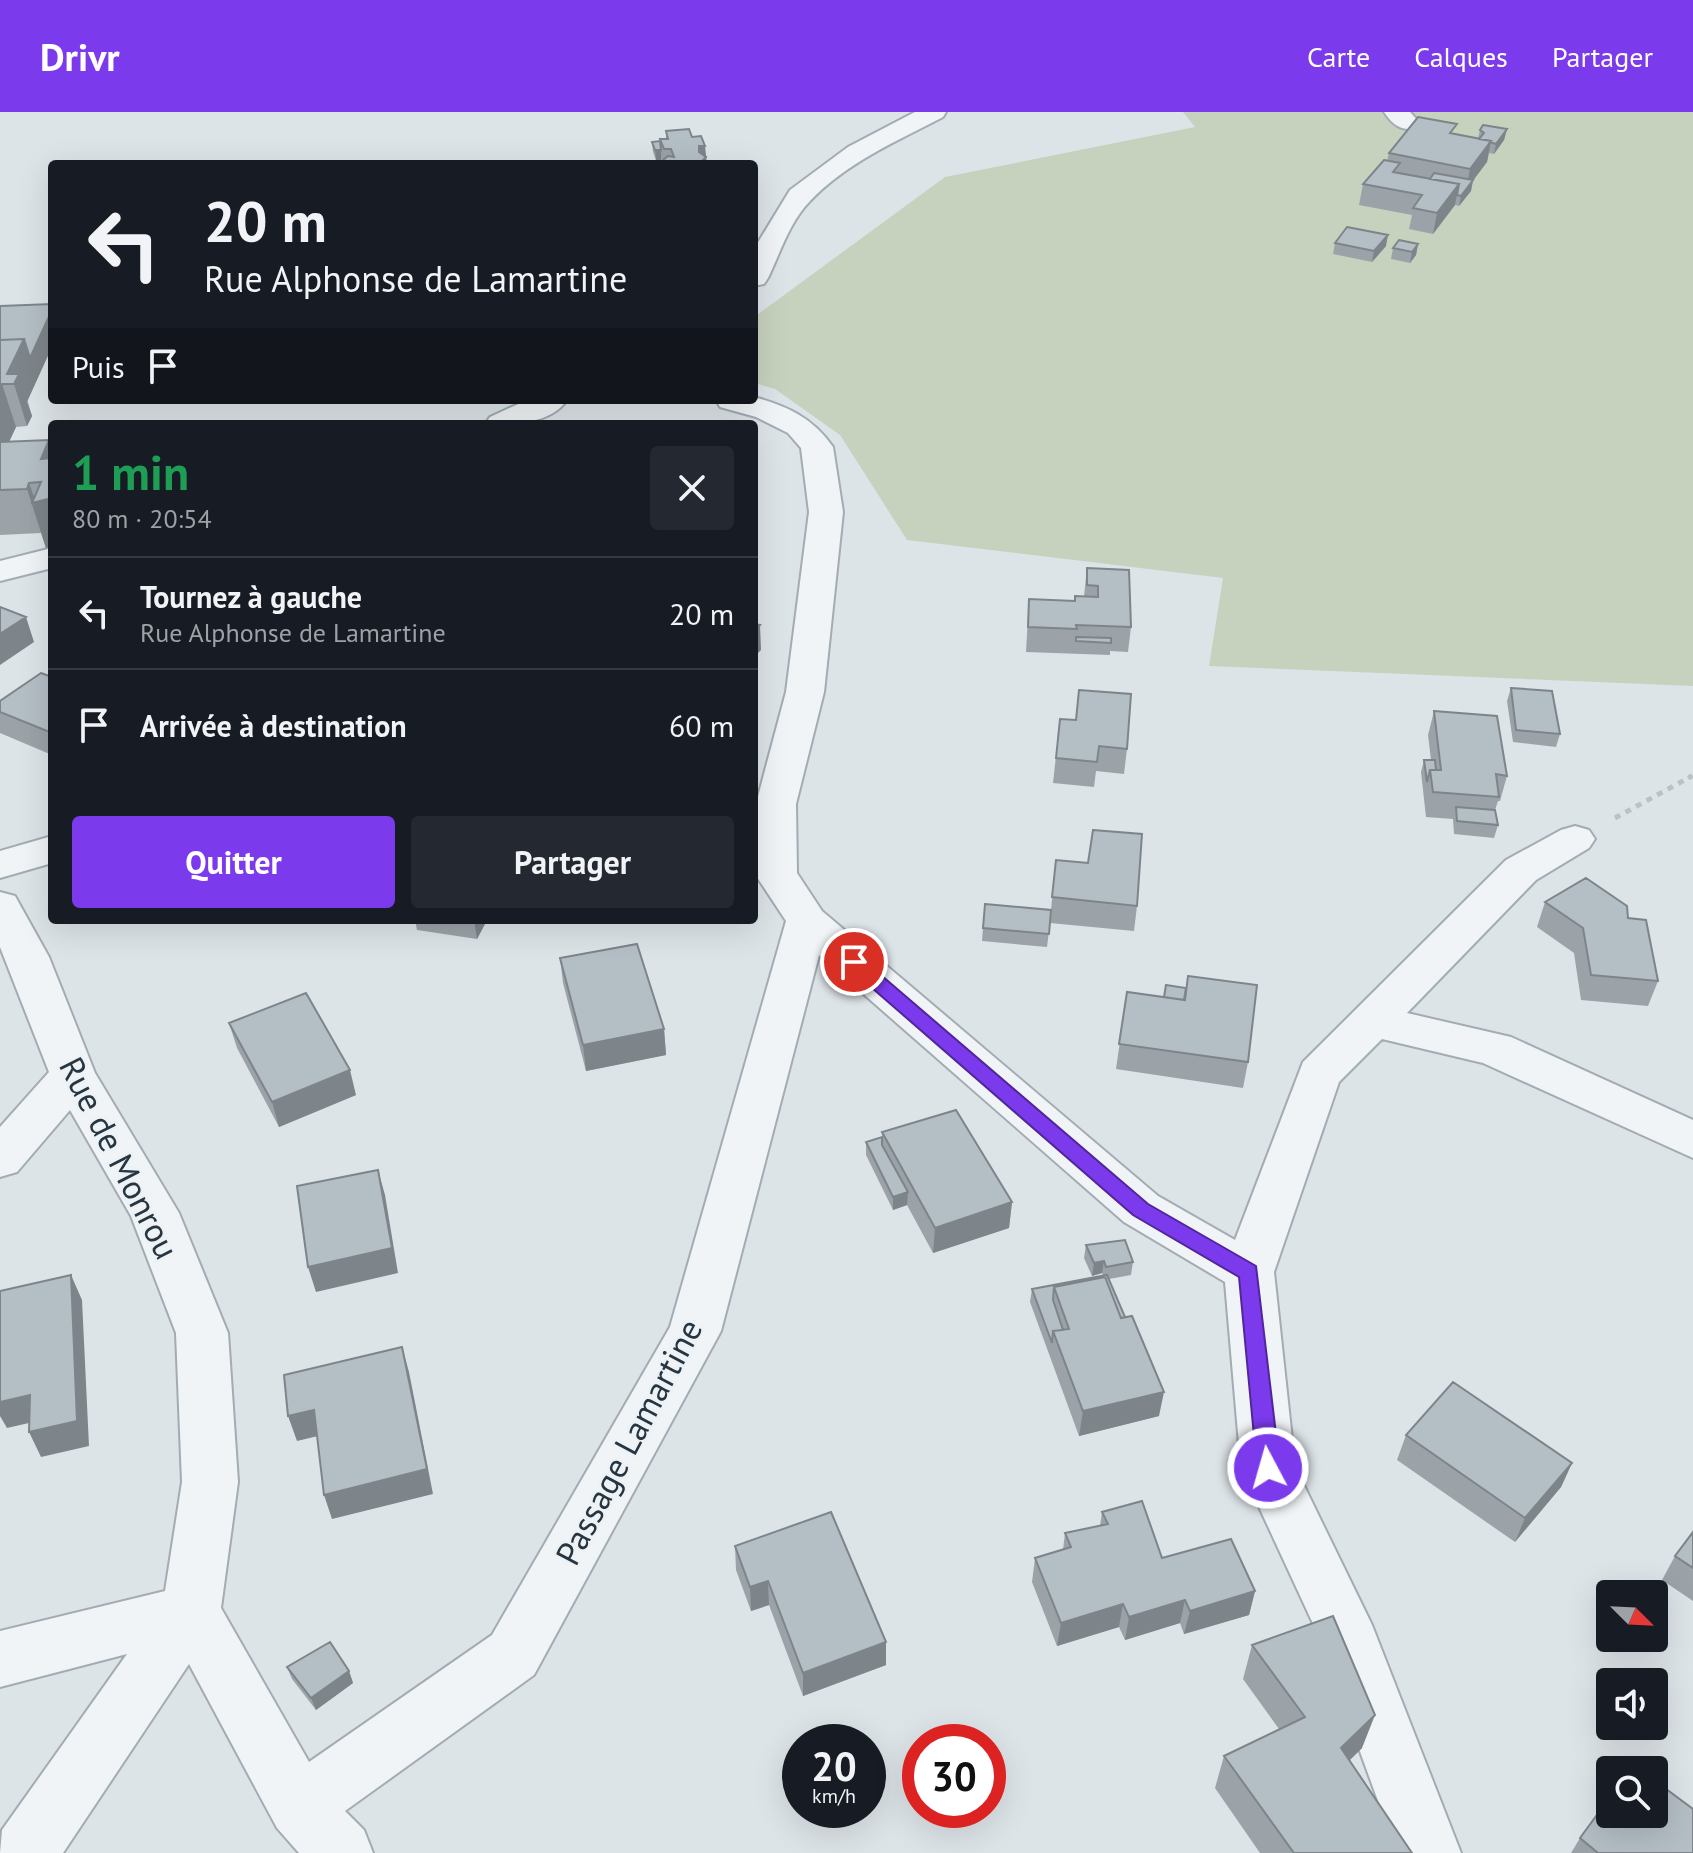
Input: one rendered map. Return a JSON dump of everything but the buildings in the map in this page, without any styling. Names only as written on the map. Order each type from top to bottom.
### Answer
[{"type":"street","points":[[758,269],[776,231],[799,196],[857,152],[934,112]]},
{"type":"street","points":[[510,420],[544,404]]},
{"type":"street","points":[[745,404],[767,410],[799,426],[817,447],[826,512],[805,692],[776,804],[776,874],[807,921],[1141,1209],[1249,1272]]},
{"type":"street","points":[[0,571],[48,559]]},
{"type":"street","points":[[1429,1853],[1343,1625],[1268,1468],[1249,1272],[1319,1074],[1521,870],[1575,839]]},
{"type":"street","points":[[0,865],[48,850]]},
{"type":"street","name":"Rue de Monrou","points":[[0,906],[27,957],[73,1075],[154,1213],[202,1333],[210,1482],[191,1611]]},
{"type":"street","name":"Passage Lamartine","points":[[299,1806],[513,1655],[695,1331],[807,921]]},
{"type":"street","points":[[1373,1021],[1495,1049],[1693,1140]]},
{"type":"street","points":[[0,1159],[73,1075]]},
{"type":"street","points":[[191,1611],[299,1806],[341,1853]]},
{"type":"street","points":[[0,1659],[191,1611]]},
{"type":"street","points":[[25,1853],[191,1611]]},
{"type":"path","points":[[1575,839],[1693,775]]},
{"type":"green space","points":[[1183,112],[1693,112],[1693,686],[1209,666],[1223,578],[907,540],[840,435],[775,389],[758,384],[758,314],[945,177],[1195,127]]},
{"type":"route","points":[[854,962],[1141,1209],[1249,1272],[1268,1468]]}]
